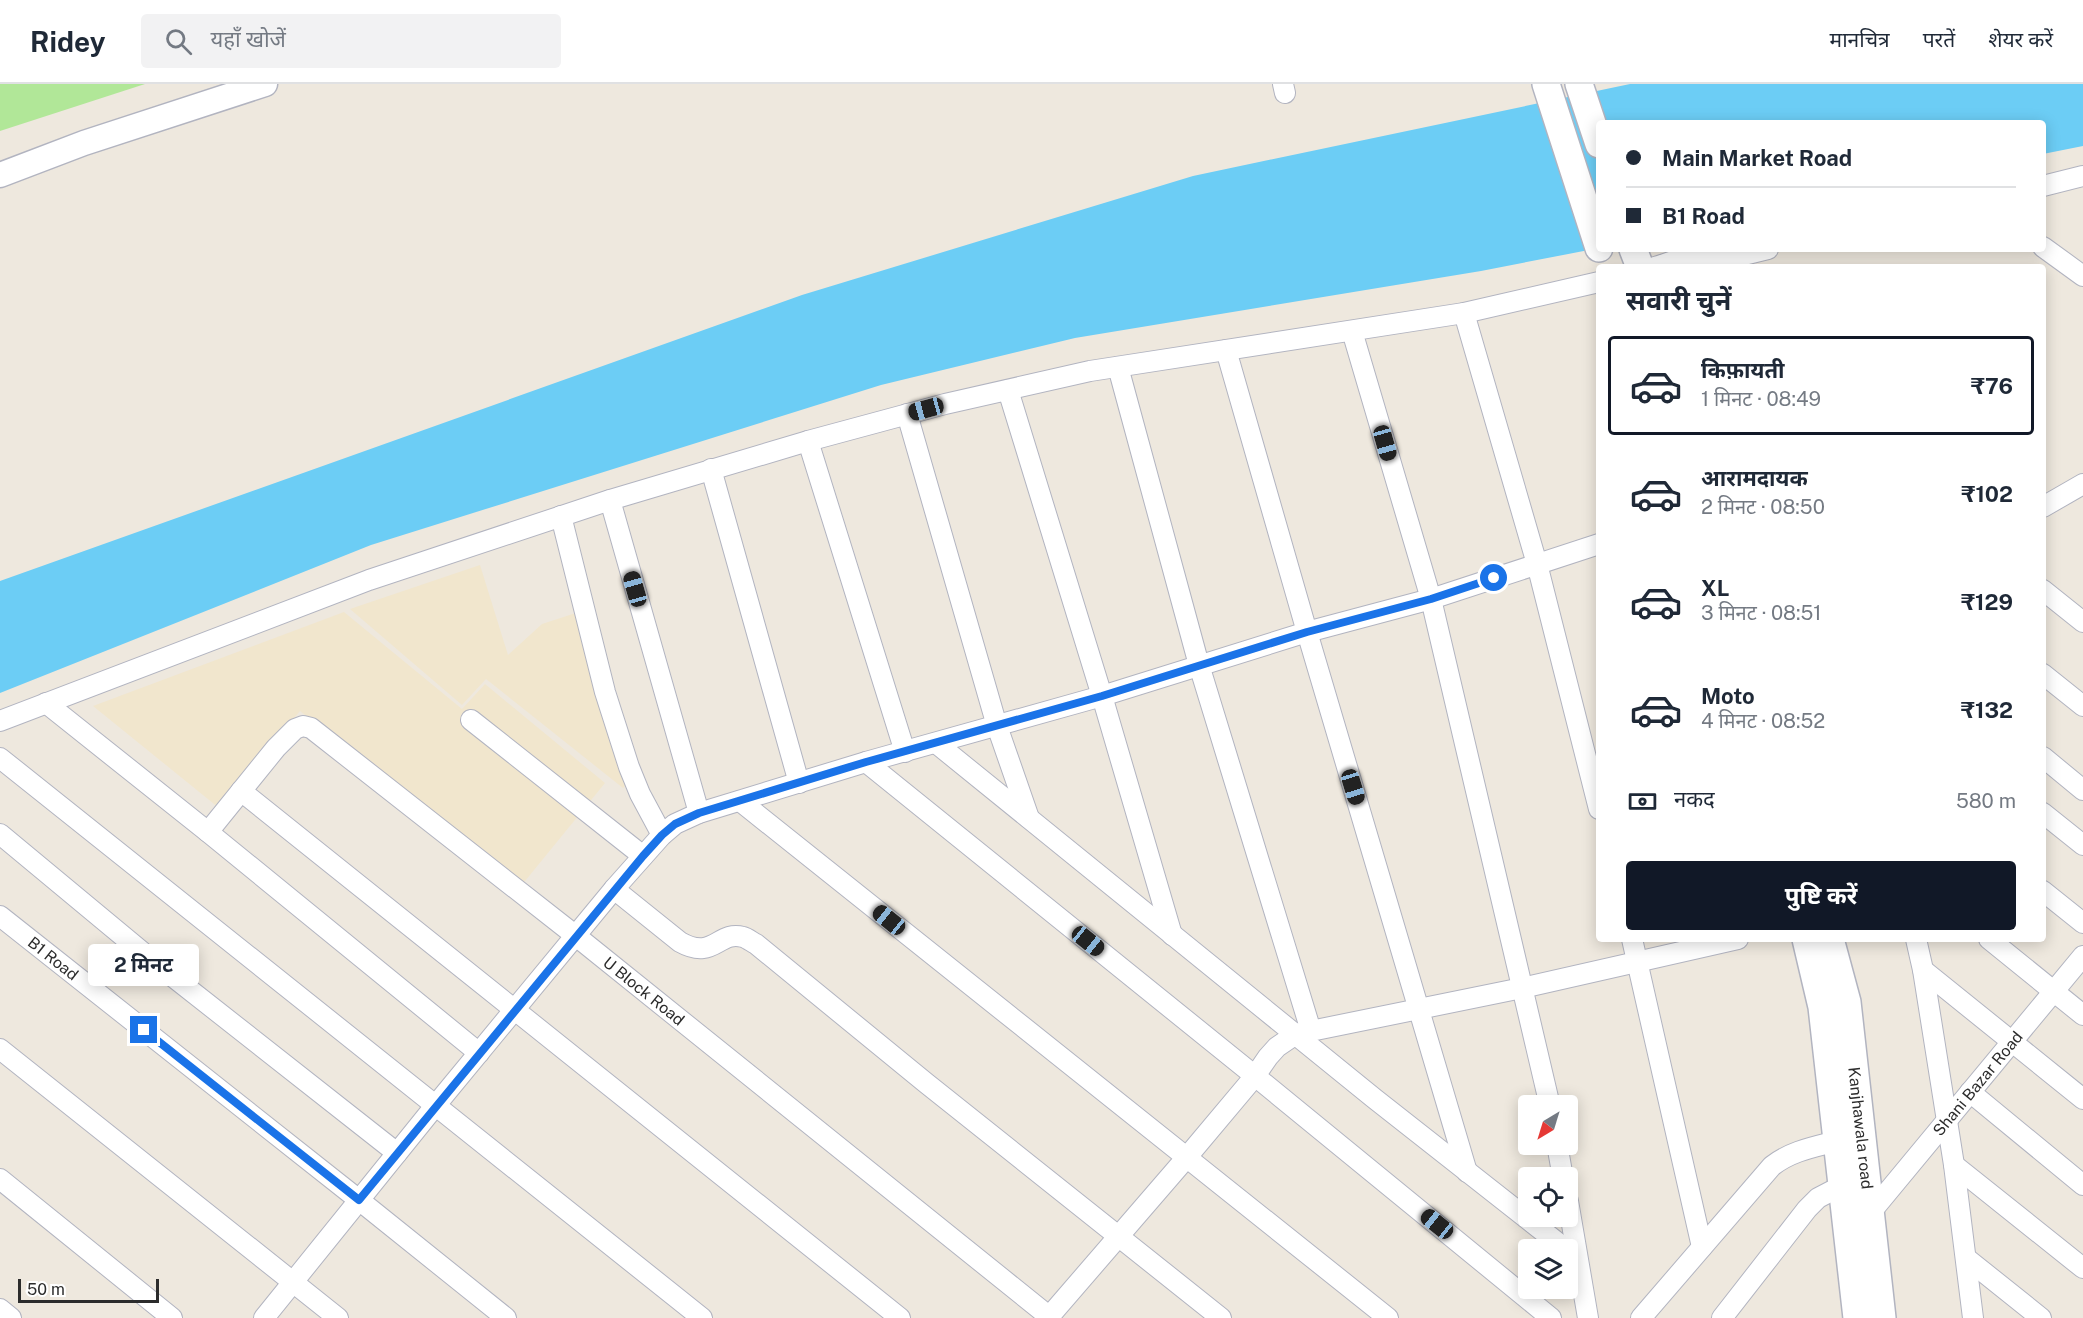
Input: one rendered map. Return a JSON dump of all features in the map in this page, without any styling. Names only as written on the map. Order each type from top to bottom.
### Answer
[{"type":"main road","points":[[1580,85],[1596,135]]},
{"type":"main road","points":[[1548,89],[1596,245]]},
{"type":"main road","name":"Kanjhawala road","points":[[1807,942],[1822,1006],[1857,1318]]},
{"type":"main road","name":"Kanjhawala road","points":[[1831,942],[1847,1002],[1882,1318]]},
{"type":"street","points":[[0,175],[84,143],[266,84]]},
{"type":"street","points":[[2046,185],[2083,176]]},
{"type":"street","points":[[2046,250],[2083,276]]},
{"type":"street","points":[[1641,259],[1702,254],[1713,255],[1721,264],[1759,252]]},
{"type":"street","points":[[0,721],[369,580],[610,500],[808,441],[907,414],[1090,371],[1464,313],[1601,261]]},
{"type":"street","points":[[1464,313],[1537,564],[1596,797]]},
{"type":"street","points":[[1352,331],[1431,599],[1547,1095]]},
{"type":"street","points":[[1226,350],[1467,1172]]},
{"type":"street","points":[[1118,367],[1198,665],[1304,1032]]},
{"type":"street","points":[[1008,390],[1172,934]]},
{"type":"street","points":[[907,414],[997,726],[1029,818]]},
{"type":"street","points":[[808,441],[905,752]]},
{"type":"street","points":[[711,469],[799,783]]},
{"type":"street","points":[[2046,505],[2083,484]]},
{"type":"street","points":[[610,500],[699,813]]},
{"type":"street","points":[[561,516],[605,692],[629,767],[640,794],[662,835]]},
{"type":"street","points":[[264,1318],[435,1106],[614,890],[662,835],[675,824],[699,813],[866,762],[1102,696],[1307,632],[1431,599],[1596,545]]},
{"type":"street","points":[[2046,592],[2083,622]]},
{"type":"street","points":[[2046,676],[2083,706]]},
{"type":"street","points":[[46,704],[208,832],[479,1053]]},
{"type":"street","points":[[471,720],[643,856]]},
{"type":"street","name":"U Block Road","points":[[208,832],[295,729],[303,726],[311,728],[576,936],[1050,1318]]},
{"type":"street","points":[[936,743],[1172,934],[1304,1032],[1467,1172],[1554,1239]]},
{"type":"street","points":[[0,758],[702,1318]]},
{"type":"street","points":[[2046,759],[2083,790]]},
{"type":"street","points":[[866,762],[1551,1318]]},
{"type":"street","points":[[241,791],[900,1318]]},
{"type":"street","points":[[740,801],[1388,1318]]},
{"type":"street","points":[[2046,815],[2083,845]]},
{"type":"street","points":[[0,834],[153,961],[397,1153]]},
{"type":"street","points":[[614,890],[680,942],[692,948],[704,949],[731,937],[742,937],[756,944],[1221,1318]]},
{"type":"street","points":[[2046,893],[2083,923]]},
{"type":"street","name":"B1 Road","points":[[0,916],[506,1318]]},
{"type":"street","points":[[1633,942],[1702,1247]]},
{"type":"street","points":[[1050,1318],[1120,1238],[1277,1047],[1304,1032],[1522,988],[1725,942]]},
{"type":"street","points":[[1917,942],[1954,1166],[1973,1318]]},
{"type":"street","points":[[1993,942],[2083,1015]]},
{"type":"street","name":"Shani Bazar Road","points":[[1871,1212],[2083,956]]},
{"type":"street","points":[[1923,970],[2083,1099]]},
{"type":"street","points":[[0,1049],[338,1318]]},
{"type":"street","points":[[1970,1092],[2083,1185]]},
{"type":"street","points":[[1641,1318],[1772,1166],[1783,1157],[1837,1141]]},
{"type":"street","points":[[1954,1166],[2083,1268]]},
{"type":"street","points":[[0,1179],[172,1318]]},
{"type":"street","points":[[1722,1318],[1807,1209],[1818,1198],[1841,1186]]},
{"type":"street","points":[[1844,1214],[1871,1212]]},
{"type":"street","points":[[1966,1258],[2041,1318]]},
{"type":"street","points":[[1578,1279],[1588,1318]]},
{"type":"street","points":[[0,1309],[11,1318]]},
{"type":"shaded area","points":[[480,565],[508,655],[542,624],[582,611],[635,776],[623,788],[486,679],[462,705],[350,609]]},
{"type":"shaded area","points":[[344,612],[462,709],[485,684],[605,783],[521,886],[300,711],[219,808],[93,706]]},
{"type":"green space","points":[[0,84],[145,84],[0,131]]},
{"type":"water","points":[[1630,84],[2083,84],[2083,146],[2046,153],[2046,120],[1596,120],[1596,249],[1481,271],[1075,338],[881,385],[371,545],[0,693],[0,581],[802,295],[1193,176]]},
{"type":"route","points":[[144,1030],[359,1200],[614,890],[662,835],[675,824],[699,813],[866,762],[1102,696],[1307,632],[1431,599],[1494,578]]}]
